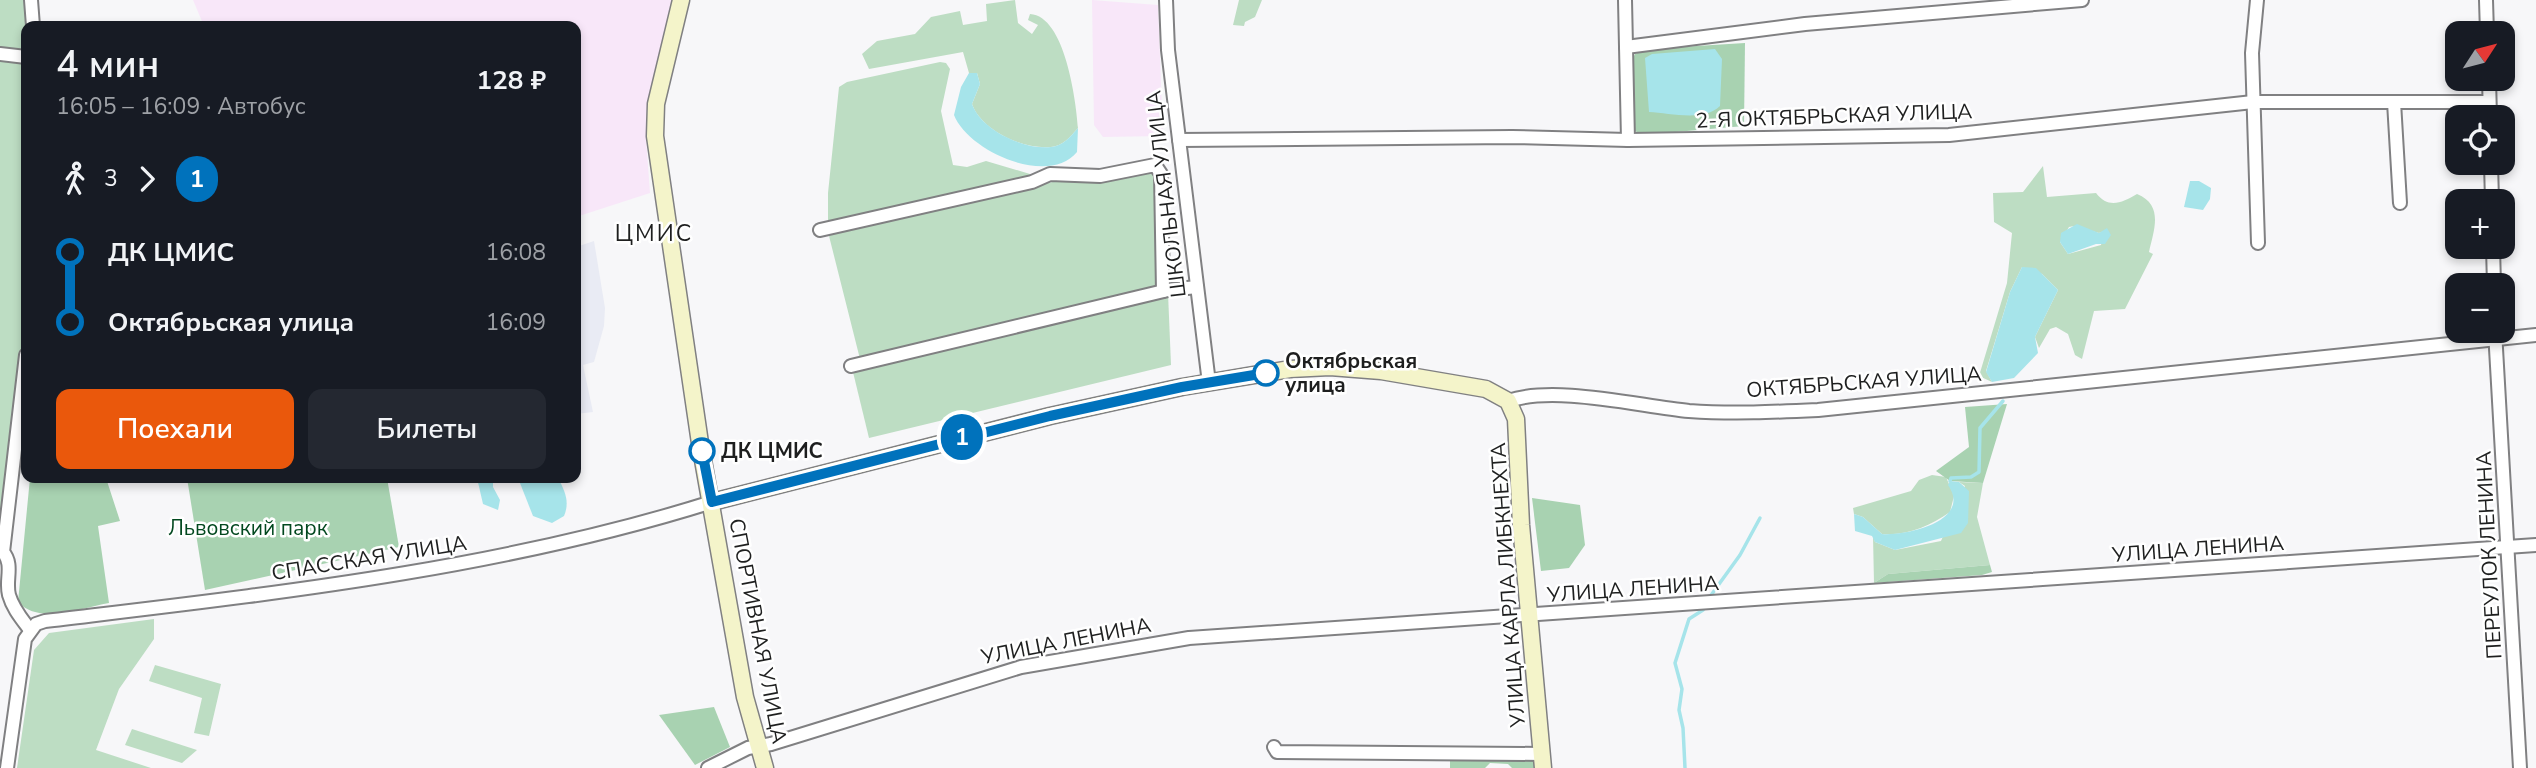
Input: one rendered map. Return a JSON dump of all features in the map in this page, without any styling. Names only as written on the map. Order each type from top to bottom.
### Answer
[{"type":"street","points":[[32,0],[33,21]]},
{"type":"street","name":"СПОРТИВНАЯ УЛИЦА","points":[[681,0],[656,104],[654,126],[700,443],[743,684],[765,768]]},
{"type":"street","name":"ШКОЛЬНАЯ УЛИЦА","points":[[1166,0],[1168,50],[1209,383]]},
{"type":"street","points":[[1625,0],[1628,140]]},
{"type":"street","points":[[1626,47],[1805,24],[2082,0]]},
{"type":"street","points":[[2257,0],[2252,53],[2258,243]]},
{"type":"street","points":[[2486,0],[2487,21]]},
{"type":"street","points":[[0,54],[21,56]]},
{"type":"street","points":[[2489,91],[2489,105]]},
{"type":"street","name":"2-Я ОКТЯБРЬСКАЯ УЛИЦА","points":[[1179,140],[1628,140],[1949,135],[2253,102],[2489,102]]},
{"type":"street","points":[[2394,102],[2400,203]]},
{"type":"street","points":[[820,230],[1032,182],[1050,174],[1100,176],[1155,165],[1161,174],[1163,291]]},
{"type":"street","points":[[851,366],[1163,291],[1197,287]]},
{"type":"street","name":"ОКТЯБРЬСКАЯ УЛИЦА","points":[[2515,336],[2536,335]]},
{"type":"street","name":"ОКТЯБРЬСКАЯ УЛИЦА","points":[[1508,401],[1523,395],[1559,396],[1702,411],[1818,410],[2445,341]]},
{"type":"street","name":"ПЕРЕУЛОК ЛЕНИНА","points":[[2495,343],[2520,768]]},
{"type":"street","points":[[712,502],[987,431],[1209,383],[1290,369],[1330,367],[1464,383],[1486,388],[1508,401]]},
{"type":"street","points":[[7,768],[25,639],[30,630],[15,610],[8,593],[9,559],[1,552],[21,394]]},
{"type":"street","name":"УЛИЦА КАРЛА ЛИБКНЕХТА","points":[[1508,401],[1516,419],[1521,525],[1543,761]]},
{"type":"street","name":"СПАССКАЯ УЛИЦА","points":[[30,630],[45,621],[210,601],[503,557],[609,533],[712,502]]},
{"type":"street","name":"УЛИЦА ЛЕНИНА","points":[[708,768],[738,752],[974,679],[1083,654],[1236,633],[1530,616],[2536,545]]},
{"type":"street","points":[[1274,747],[1277,752],[1543,761]]},
{"type":"shaded area","name":"ЦМИС","points":[[193,0],[674,0],[646,138],[650,193],[581,215],[581,21],[202,21]]},
{"type":"shaded area","points":[[1092,0],[1158,5],[1163,136],[1103,137],[1094,125]]},
{"type":"shaded area","points":[[594,241],[605,308],[604,326],[594,362],[583,365],[593,412],[581,413],[581,245]]},
{"type":"green space","points":[[0,0],[29,0],[29,21],[21,21],[21,418],[0,555]]},
{"type":"green space","points":[[1015,0],[1018,23],[1032,34],[1038,25],[1028,20],[1030,14],[1042,18],[1052,29],[1066,61],[1075,99],[1078,128],[1059,145],[1040,147],[1016,142],[984,122],[972,104],[980,84],[977,73],[969,73],[963,52],[869,69],[862,54],[877,41],[915,34],[931,17],[960,11],[963,25],[987,21],[986,4]]},
{"type":"green space","points":[[1239,0],[1262,0],[1255,17],[1245,22],[1244,26],[1233,25]]},
{"type":"green space","points":[[1745,43],[1744,126],[1641,135],[1634,130],[1632,60],[1635,54],[1648,49]]},
{"type":"green space","points":[[940,62],[946,63],[950,69],[941,111],[953,165],[967,167],[986,161],[1030,174],[1031,178],[828,223],[828,193],[839,87],[847,82]]},
{"type":"green space","points":[[2043,166],[2047,197],[2096,193],[2105,201],[2115,203],[2137,194],[2151,205],[2154,211],[2155,227],[2149,252],[2153,254],[2125,309],[2094,311],[2082,359],[2075,355],[2068,334],[2056,327],[2050,329],[2039,348],[2035,337],[2058,290],[2042,274],[2022,267],[2010,292],[1986,371],[1992,382],[1979,376],[2007,283],[2012,233],[1994,222],[1993,193],[2023,192]],"holes":[[[2069,227],[2099,233],[2104,231],[2101,245],[2068,254],[2060,242]]]},
{"type":"green space","points":[[1155,170],[1160,289],[860,359],[828,232],[1057,181],[1102,180]]},
{"type":"green space","points":[[1168,293],[1171,365],[869,438],[852,368]]},
{"type":"green space","points":[[2007,404],[1983,483],[1950,481],[1936,471],[1969,447],[1965,407]]},
{"type":"green space","points":[[1932,475],[1946,477],[1954,496],[1950,512],[1934,522],[1909,532],[1882,534],[1863,517],[1854,514],[1853,508],[1911,491],[1919,480]]},
{"type":"green space","points":[[1959,482],[1983,483],[1977,517],[1990,565],[1888,574],[1874,583],[1873,536],[1875,542],[1895,550],[1941,541],[1965,486]]},
{"type":"green space","name":"Львовский парк","points":[[30,483],[108,483],[120,521],[98,526],[109,603],[49,614],[37,613],[18,602]]},
{"type":"green space","name":"Львовский парк","points":[[188,483],[388,483],[399,547],[205,590]]},
{"type":"green space","points":[[1532,498],[1580,505],[1585,545],[1569,568],[1541,571]]},
{"type":"green space","points":[[1990,565],[1992,572],[1982,575],[1874,583],[1888,574]]},
{"type":"green space","points":[[154,619],[154,639],[119,689],[96,750],[151,768],[17,768],[34,650],[49,633]]},
{"type":"green space","points":[[155,665],[221,684],[209,736],[194,733],[202,698],[149,681]]},
{"type":"green space","points":[[714,707],[730,747],[695,765],[659,715]]},
{"type":"green space","points":[[132,729],[197,750],[182,763],[125,745]]},
{"type":"green space","points":[[1450,757],[1536,759],[1537,768],[1512,768],[1508,764],[1490,763],[1485,768],[1450,768]]},
{"type":"water","points":[[1715,49],[1722,59],[1720,106],[1705,114],[1696,115],[1649,112],[1645,58],[1652,54]]},
{"type":"water","points":[[969,73],[977,73],[980,84],[972,104],[984,122],[994,130],[1017,142],[1051,147],[1063,143],[1078,128],[1077,152],[1064,162],[1048,166],[1029,165],[991,152],[975,141],[954,115],[961,87]]},
{"type":"water","points":[[2190,181],[2199,181],[2211,188],[2210,199],[2203,210],[2184,207]]},
{"type":"water","points":[[2077,224],[2099,233],[2107,228],[2111,235],[2105,244],[2096,244],[2068,254],[2060,242],[2061,233]]},
{"type":"water","points":[[2022,267],[2036,268],[2058,290],[2035,337],[2038,353],[2014,378],[1992,382],[1986,372],[2010,292]]},
{"type":"water","points":[[1950,481],[1959,482],[1969,491],[1968,523],[1961,533],[1895,550],[1875,542],[1872,536],[1855,531],[1854,514],[1863,517],[1882,534],[1906,532],[1933,524],[1952,508],[1953,498],[1948,485]]},
{"type":"water","points":[[478,483],[493,483],[500,500],[498,510],[483,504]]},
{"type":"water","points":[[520,483],[561,483],[567,506],[564,516],[552,523],[533,516]]},
{"type":"waterway","points":[[1950,481],[1951,478],[1971,477],[1979,472],[1980,428],[2003,401]]},
{"type":"waterway","points":[[1709,598],[1740,555],[1760,518]]},
{"type":"waterway","points":[[1685,768],[1683,728],[1679,710],[1682,689],[1675,663],[1689,619],[1703,610]]},
{"type":"bus line","name":"1","points":[[702,451],[712,502],[1050,416],[1182,387],[1266,373]]},
{"type":"place","name":"Октябрьская улица","points":[[1266,373]]},
{"type":"place","name":"ДК ЦМИС","points":[[702,451]]},
{"type":"district","name":"ЦМИС","points":[[654,233]]}]
